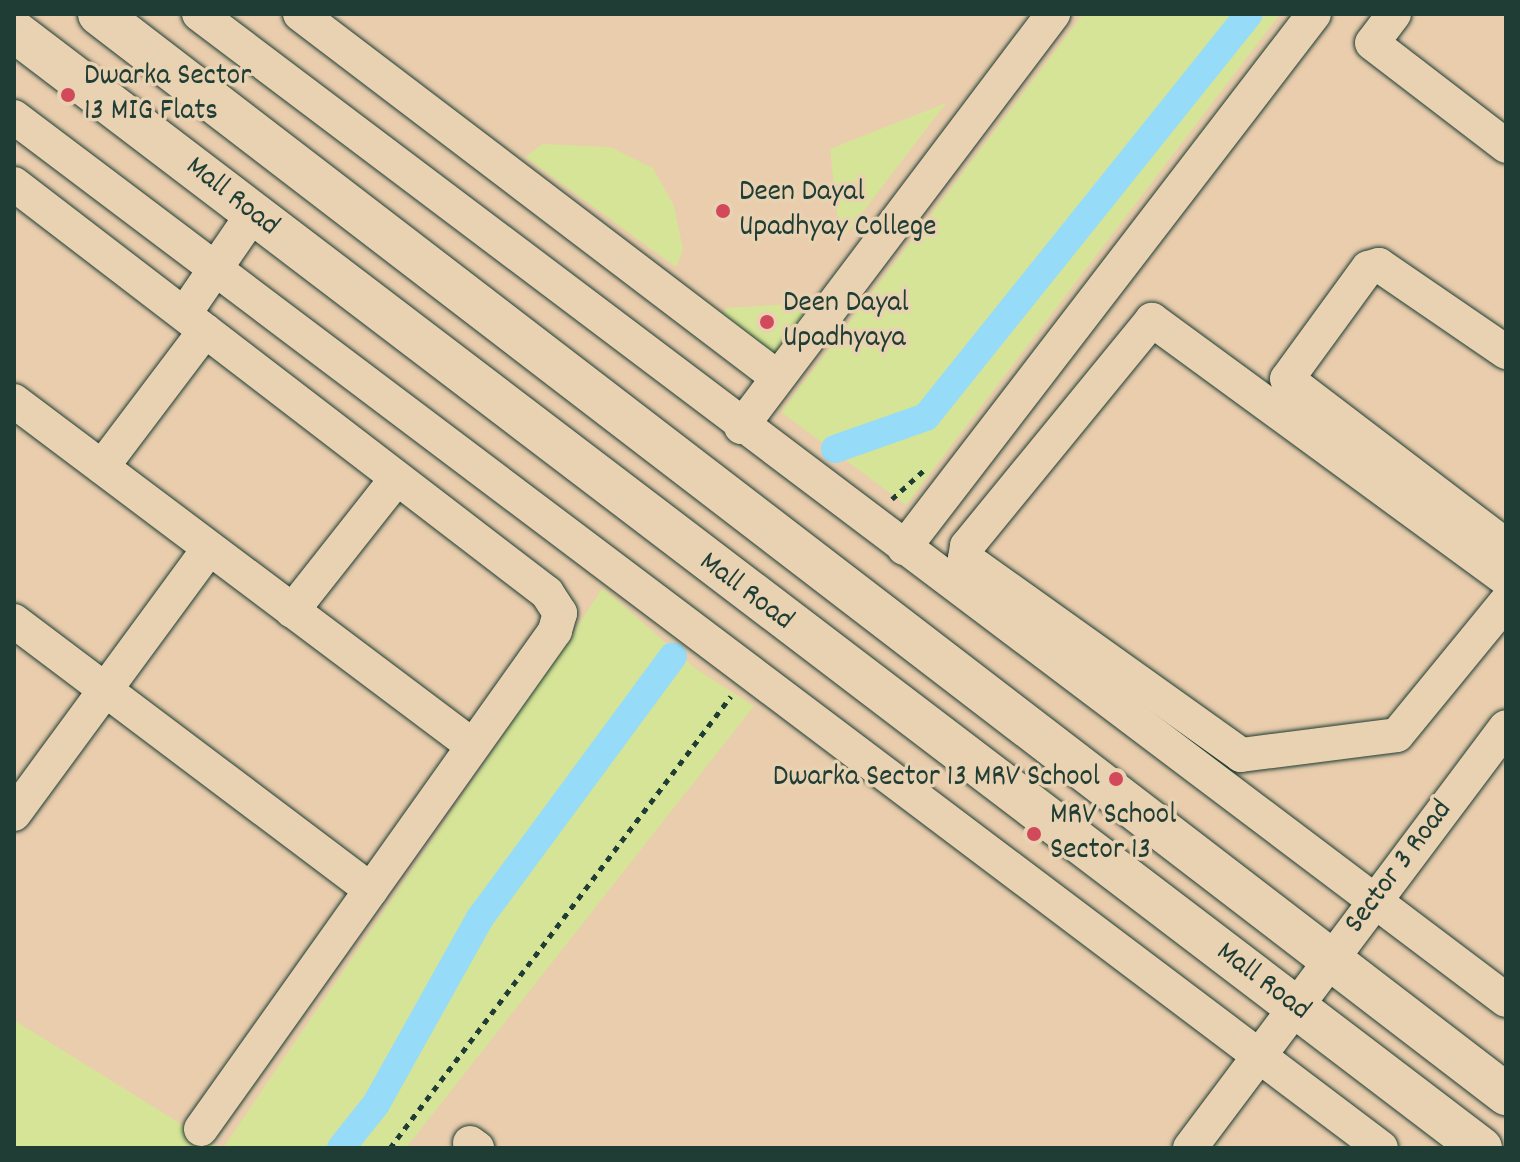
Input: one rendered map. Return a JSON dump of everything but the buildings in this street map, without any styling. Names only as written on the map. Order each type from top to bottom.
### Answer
[{"type":"main road","name":"Mall Road","points":[[99,14],[1506,1094]]},
{"type":"main road","name":"Mall Road","points":[[14,31],[1481,1148]]},
{"type":"street","points":[[199,14],[741,427],[1506,1000]]},
{"type":"street","points":[[300,14],[777,377]]},
{"type":"street","points":[[741,427],[1053,14]]},
{"type":"street","points":[[904,548],[1314,14]]},
{"type":"street","points":[[1394,14],[1372,43],[1506,146]]},
{"type":"street","points":[[14,117],[1381,1148]]},
{"type":"street","points":[[14,184],[558,603],[555,631],[201,1129]]},
{"type":"street","points":[[102,467],[195,322],[216,267],[252,215]]},
{"type":"street","points":[[1506,352],[1379,265],[1368,268],[1287,379],[1506,546]]},
{"type":"street","points":[[1506,579],[1152,320],[967,546],[965,558],[1241,755],[1397,735],[1506,602]]},
{"type":"street","points":[[14,401],[473,746]]},
{"type":"street","points":[[292,611],[397,478]]},
{"type":"street","points":[[14,814],[209,549]]},
{"type":"street","points":[[14,621],[371,890]]},
{"type":"street","name":"Sector 3 Road","points":[[1190,1148],[1506,727]]},
{"type":"path","points":[[390,1148],[751,671]]},
{"type":"green space","points":[[1083,14],[1280,14],[906,505],[781,412]]},
{"type":"green space","points":[[946,103],[840,242],[830,149]]},
{"type":"green space","points":[[543,144],[610,147],[653,168],[674,206],[683,250],[676,267],[525,157]]},
{"type":"green space","points":[[806,303],[810,312],[774,361],[723,315],[726,308]]},
{"type":"green space","points":[[603,588],[696,669],[754,706],[406,1148],[223,1148]]},
{"type":"green space","points":[[14,1020],[205,1139],[220,1148],[14,1148]]},
{"type":"waterway","points":[[835,449],[926,417],[1249,14]]},
{"type":"waterway","points":[[341,1148],[376,1104],[480,918],[673,656]]},
{"type":"place","name":"Dwarka Sector 13 MIG Flats","points":[[68,95]]},
{"type":"place","name":"Deen Dayal Upadhyay College","points":[[723,211]]},
{"type":"place","name":"Deen Dayal Upadhyaya","points":[[767,322]]},
{"type":"place","name":"Dwarka Sector 13 MRV School","points":[[1116,779]]},
{"type":"place","name":"MRV School Sector 13","points":[[1034,834]]}]
